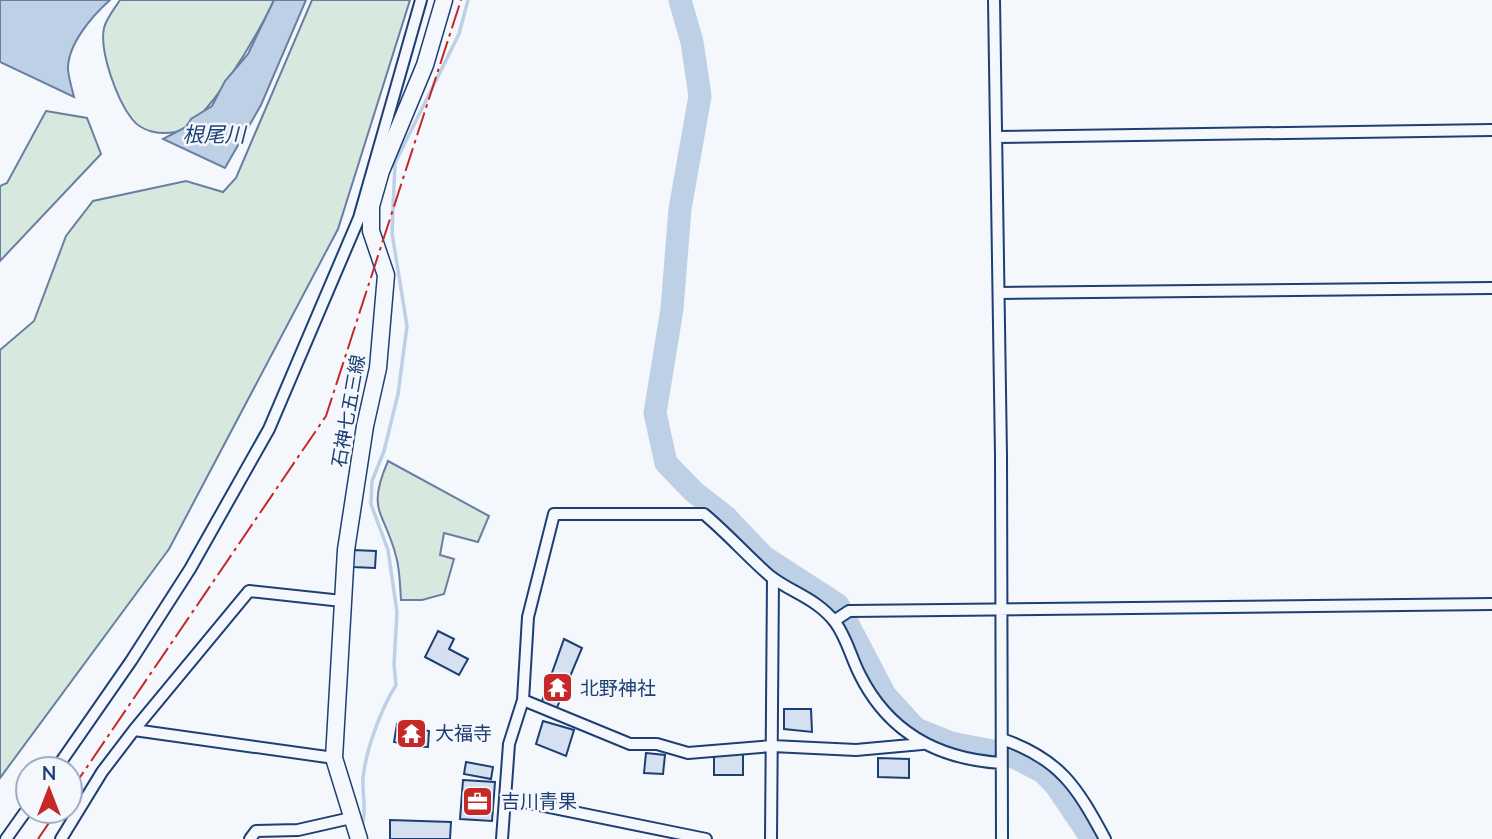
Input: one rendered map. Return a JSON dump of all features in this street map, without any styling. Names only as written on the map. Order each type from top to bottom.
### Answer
[{"type":"main road","name":"石神七五三線","points":[[359,839],[334,758],[346,550],[365,426],[378,368],[386,275],[371,231],[371,206],[381,171],[425,65],[444,0]]},
{"type":"street","points":[[66,755],[190,569],[269,429],[359,218],[421,0]]},
{"type":"street","points":[[995,0],[1002,839]]},
{"type":"street","points":[[997,137],[1492,130]]},
{"type":"street","points":[[999,293],[1492,288]]},
{"type":"street","points":[[502,839],[509,744],[523,700],[528,617],[554,514],[704,514],[773,578],[802,592],[836,620],[877,706],[900,729],[922,744],[949,755],[1001,763]]},
{"type":"street","points":[[771,839],[773,578]]},
{"type":"street","points":[[61,839],[103,772],[134,730],[249,591],[342,601]]},
{"type":"street","points":[[836,620],[849,611],[1492,604]]},
{"type":"street","points":[[523,700],[630,744],[657,744],[688,752],[772,746],[856,750],[922,744]]},
{"type":"street","points":[[134,730],[334,758]]},
{"type":"street","points":[[1002,739],[1032,749],[1059,768],[1082,795],[1105,839]]},
{"type":"street","points":[[505,798],[706,839]]},
{"type":"street","points":[[250,839],[256,831],[298,830],[351,818]]},
{"type":"shaded area","points":[[120,0],[274,0],[245,53],[217,95],[188,126],[176,132],[164,133],[146,130],[132,119],[110,75],[104,49],[104,28]]},
{"type":"shaded area","points":[[312,0],[410,0],[338,229],[169,549],[17,755],[14,755],[0,778],[0,350],[34,321],[66,236],[93,201],[186,181],[223,192],[236,178]]},
{"type":"shaded area","points":[[46,111],[87,118],[101,154],[0,261],[0,186],[7,183]]},
{"type":"shaded area","points":[[388,461],[489,516],[478,542],[444,533],[440,555],[454,559],[444,594],[422,600],[401,600],[397,561],[378,501],[378,491]]},
{"type":"water","points":[[0,0],[110,0],[89,23],[72,51],[68,70],[74,97],[0,62]]},
{"type":"water","name":"根尾川","points":[[274,0],[306,0],[261,105],[225,168],[163,139],[186,127],[191,119],[212,106],[225,81],[248,54]]},
{"type":"building","points":[[353,550],[376,551],[375,568],[353,567]]},
{"type":"building","points":[[438,631],[454,639],[449,649],[468,659],[459,675],[425,657]]},
{"type":"building","name":"北野神社","points":[[564,639],[582,648],[556,710],[541,704]]},
{"type":"building","points":[[784,709],[811,709],[812,732],[784,729]]},
{"type":"building","points":[[543,721],[574,730],[566,756],[536,744]]},
{"type":"building","name":"大福寺","points":[[397,724],[429,731],[428,747],[400,746],[400,743],[394,742]]},
{"type":"building","points":[[646,753],[665,755],[663,774],[644,773]]},
{"type":"building","points":[[714,754],[743,754],[743,775],[714,775]]},
{"type":"building","points":[[878,758],[909,759],[909,778],[878,777]]},
{"type":"building","points":[[466,762],[493,767],[491,779],[464,774]]},
{"type":"building","name":"吉川青果","points":[[463,780],[495,782],[492,821],[460,819]]},
{"type":"building","points":[[390,820],[451,822],[450,839],[390,839]]},
{"type":"waterway","points":[[362,827],[363,778],[367,755],[380,717],[396,685],[394,664],[397,612],[388,550],[371,504],[372,481],[384,451],[398,394],[407,326],[392,233],[395,163],[459,34],[468,0]]},
{"type":"waterway","points":[[680,0],[692,42],[700,96],[680,209],[672,309],[655,413],[666,463],[694,492],[725,516],[764,557],[838,605],[885,695],[916,729],[951,743],[1008,754],[1043,772],[1057,787],[1092,839]]},
{"type":"power","points":[[84,771],[326,416],[461,0]]},
{"type":"power","points":[[38,839],[48,825]]},
{"type":"place","name":"北野神社","points":[[557,688]]},
{"type":"place","name":"大福寺","points":[[412,733]]},
{"type":"place","name":"吉川青果","points":[[478,801]]}]
